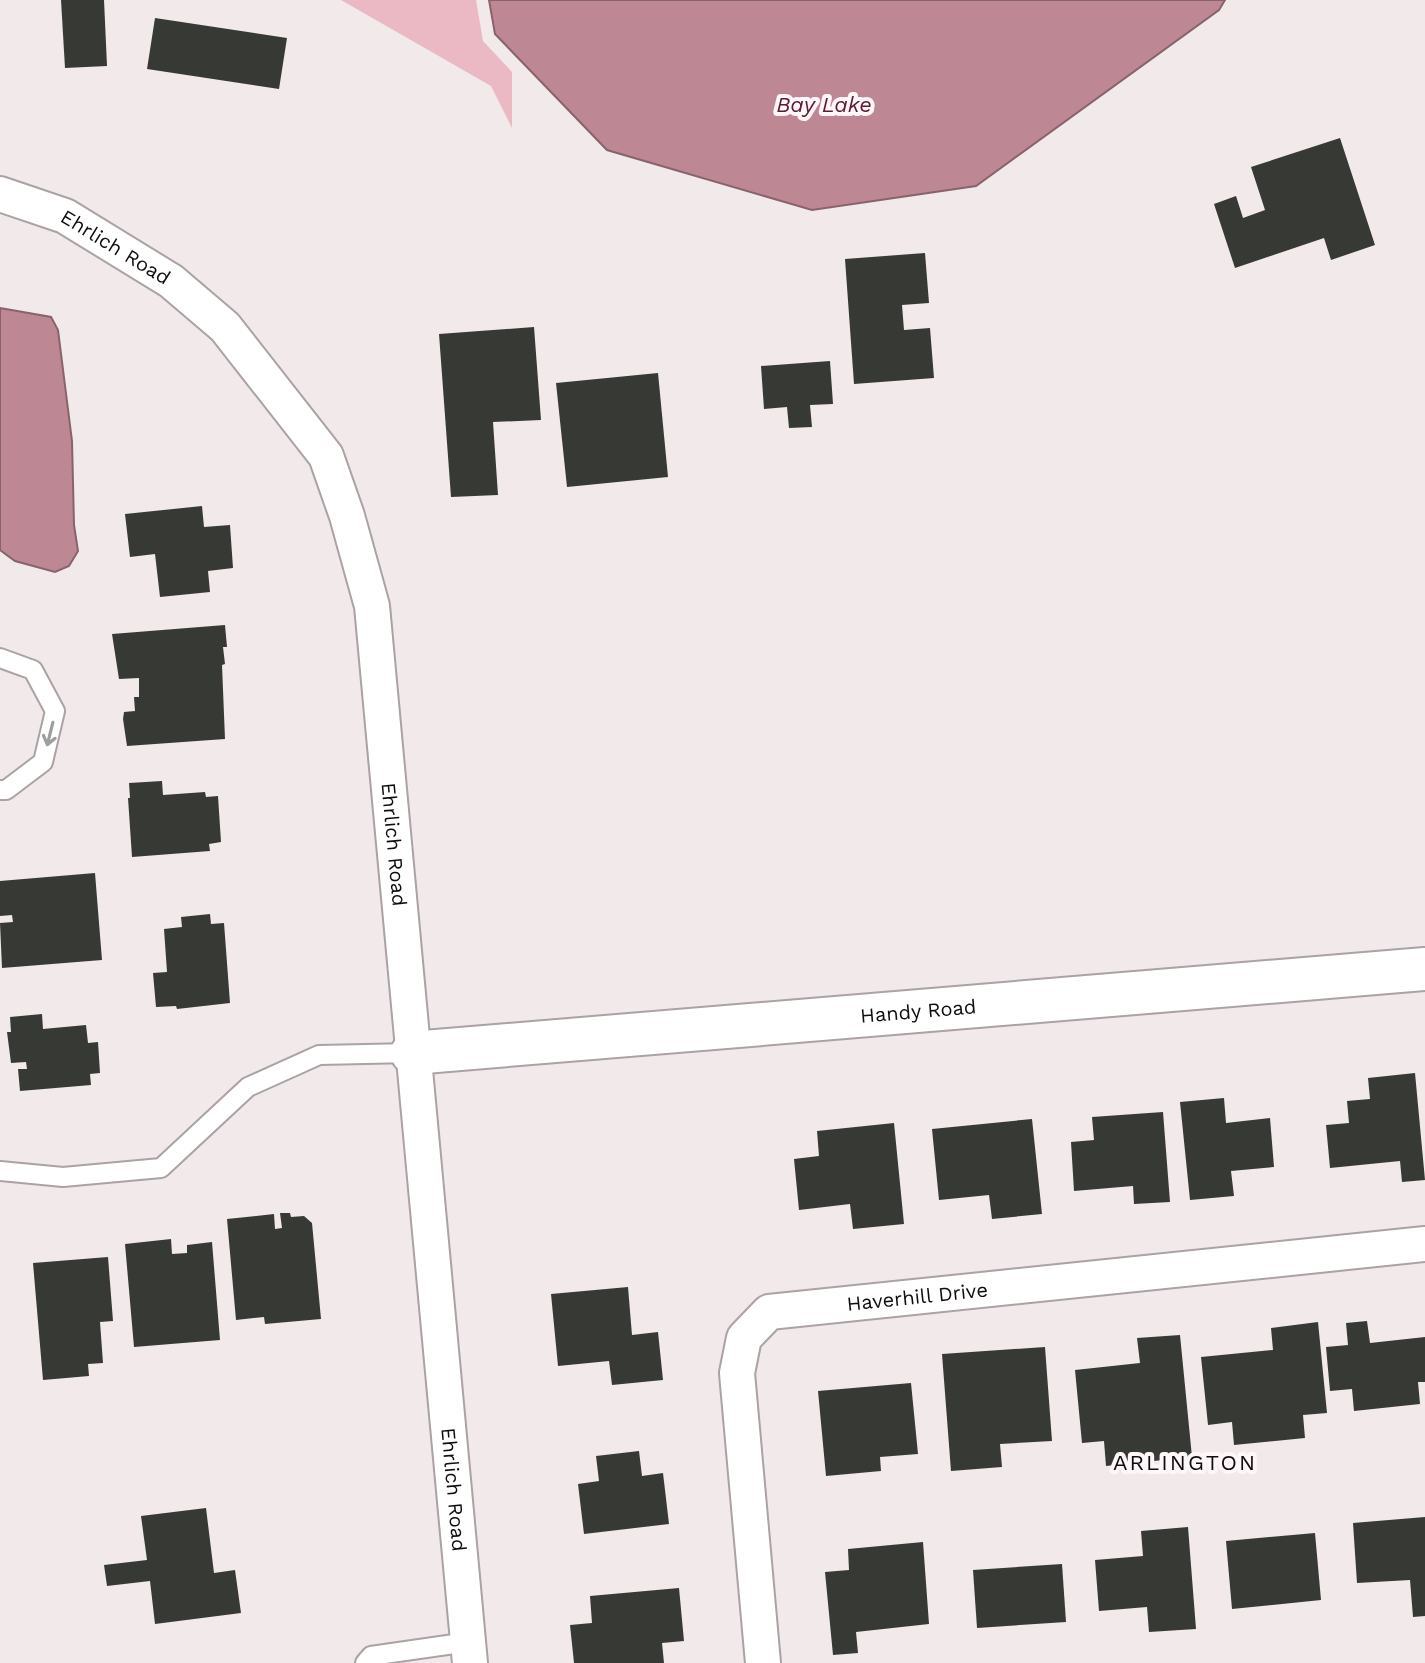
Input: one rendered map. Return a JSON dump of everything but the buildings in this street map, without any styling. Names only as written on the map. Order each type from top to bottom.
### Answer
[{"type":"street","name":"Ehrlich Road","points":[[0,194],[65,216],[171,281],[225,327],[326,456],[347,516],[372,606],[469,1653]]},
{"type":"street","name":"Handy Road","points":[[412,1053],[1425,969]]},
{"type":"street","name":"Haverhill Drive","points":[[763,1663],[737,1373],[744,1338],[769,1312],[1425,1244]]},
{"type":"lane","points":[[0,658],[33,670],[55,711],[43,762],[6,790],[0,790]]},
{"type":"lane","points":[[0,1171],[63,1177],[161,1168],[248,1087],[319,1055],[412,1053]]},
{"type":"lane","points":[[365,1663],[371,1656],[469,1653]]},
{"type":"shaded area","points":[[341,0],[476,0],[483,41],[512,72],[512,128],[491,86]]},
{"type":"water","name":"Bay Lake","points":[[489,0],[1225,0],[1219,10],[976,186],[812,210],[607,150],[495,34]]},
{"type":"water","points":[[0,308],[51,317],[58,330],[72,441],[74,525],[78,551],[69,566],[55,572],[15,561],[0,550]]},
{"type":"district","name":"ARLINGTON","points":[[1185,1462]]}]
